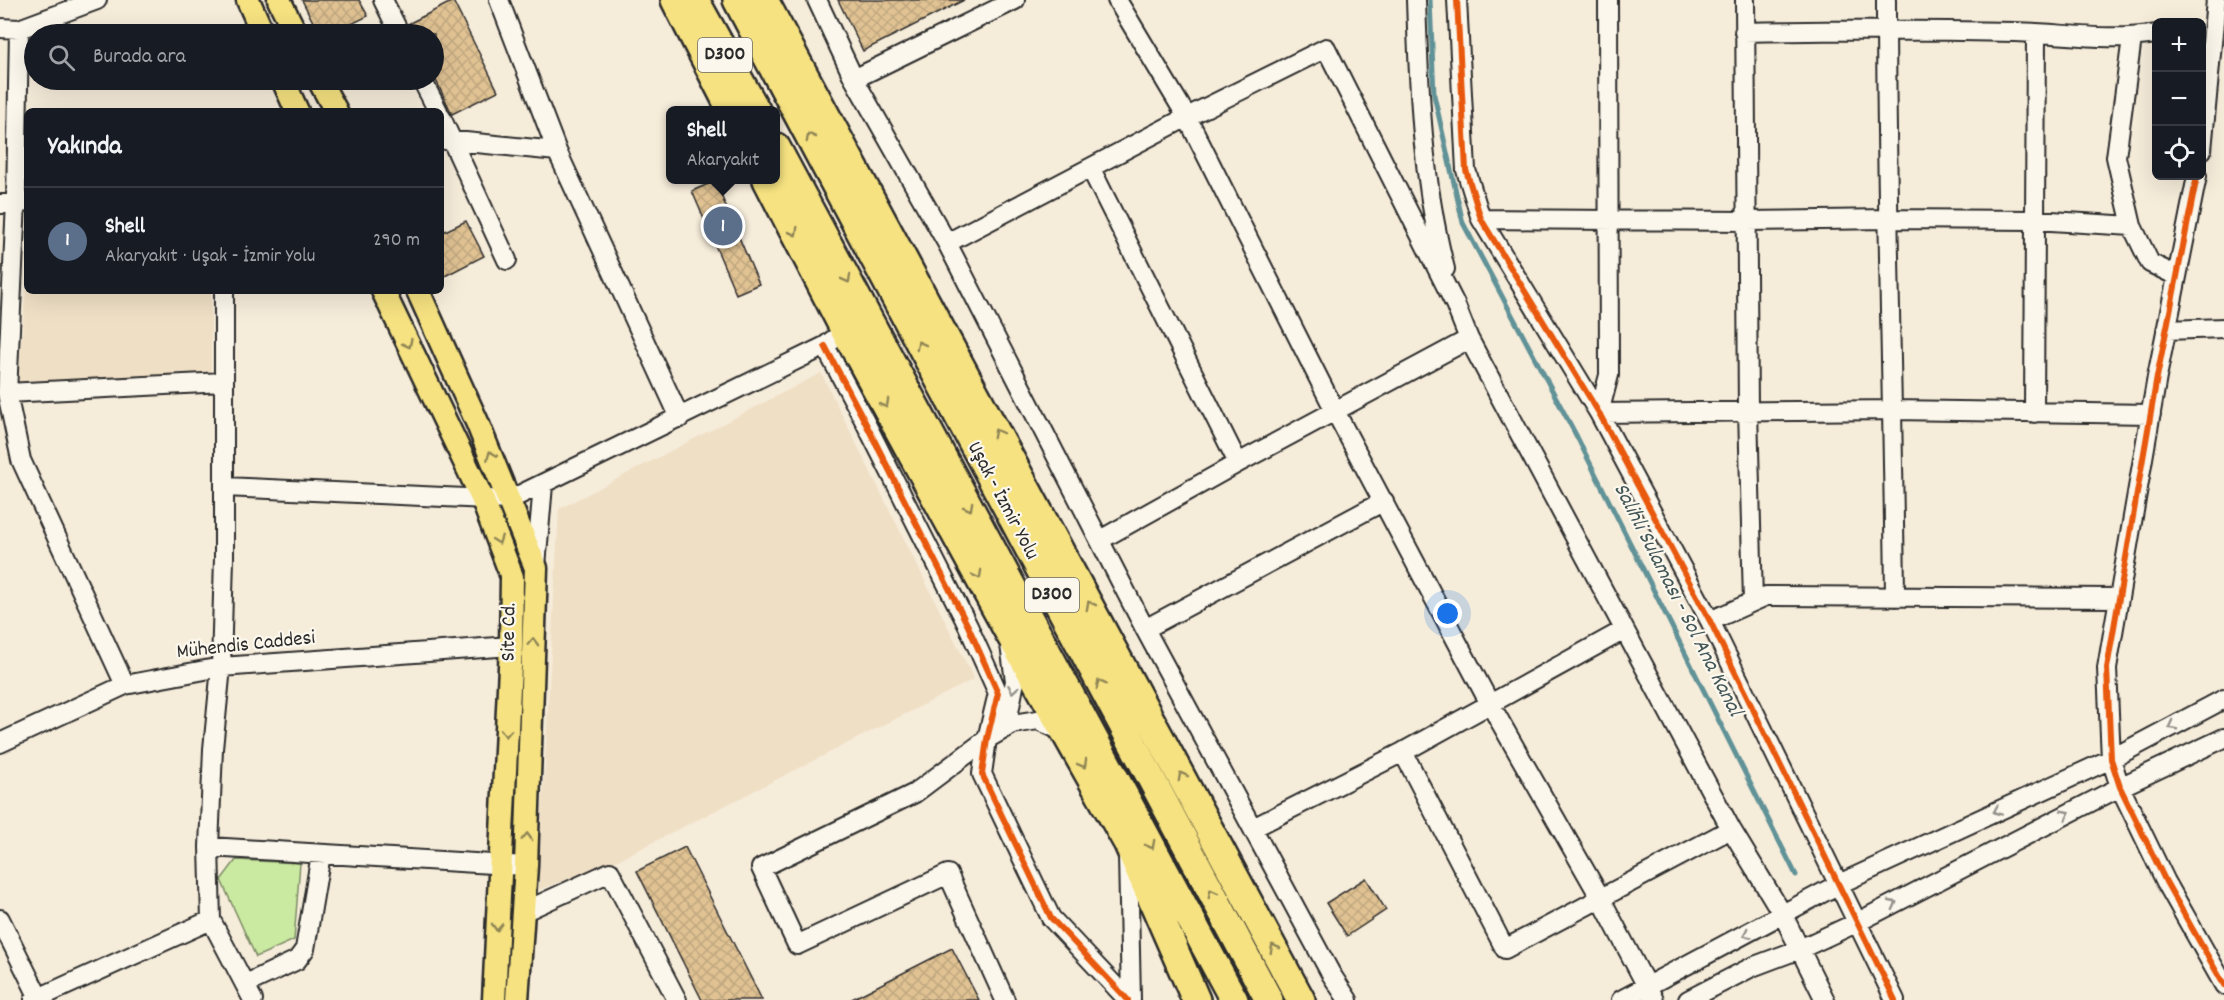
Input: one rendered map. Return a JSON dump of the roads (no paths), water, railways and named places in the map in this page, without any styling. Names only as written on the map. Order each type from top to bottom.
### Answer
[{"type":"highway","points":[[675,0],[728,106]]},
{"type":"highway","name":"D300","points":[[695,0],[753,106]]},
{"type":"highway","name":"Uşak - İzmir Yolu","points":[[737,0],[1269,1000]]},
{"type":"highway","points":[[764,0],[1301,1000]]},
{"type":"highway","name":"Uşak - İzmir Yolu","points":[[780,154],[1234,1000]]},
{"type":"highway","points":[[769,184],[835,339],[1008,631],[1128,844],[1196,1000]]},
{"type":"main road","points":[[248,0],[259,24]]},
{"type":"main road","points":[[279,0],[291,24]]},
{"type":"main road","points":[[288,90],[296,108]]},
{"type":"main road","points":[[325,90],[334,108]]},
{"type":"main road","name":"Site Cd.","points":[[384,294],[482,498],[512,577],[511,646],[494,1000]]},
{"type":"main road","name":"Site Cd.","points":[[419,294],[477,422],[536,568],[526,866],[517,1000]]},
{"type":"street","points":[[32,24],[97,0]]},
{"type":"street","points":[[382,0],[395,24]]},
{"type":"street","points":[[499,0],[557,151],[680,418]]},
{"type":"street","points":[[817,0],[854,79],[947,243],[1145,629],[1347,1000]]},
{"type":"street","points":[[854,79],[1015,0]]},
{"type":"street","points":[[1117,0],[1187,117],[1335,411],[1490,704],[1600,897],[1651,992]]},
{"type":"street","points":[[1416,0],[1420,123],[1427,178],[1436,228],[1455,304]]},
{"type":"street","points":[[1457,0],[1466,170],[1481,219],[1599,413],[1710,621],[1894,1000]]},
{"type":"street","points":[[1599,413],[1609,375],[1608,0]]},
{"type":"street","points":[[1745,0],[1748,410],[1753,602]]},
{"type":"street","points":[[1886,0],[1887,219],[1893,410],[1895,597]]},
{"type":"street","points":[[2204,126],[2216,0]]},
{"type":"street","points":[[0,28],[24,27]]},
{"type":"street","points":[[19,29],[14,203],[5,352],[7,393],[21,460],[125,685]]},
{"type":"street","points":[[1744,32],[1886,30],[2036,33],[2132,38],[2152,35]]},
{"type":"street","points":[[2034,413],[2036,33]]},
{"type":"street","points":[[2132,38],[2116,157],[2132,226],[2150,263],[2177,276]]},
{"type":"street","points":[[947,243],[1187,117],[1326,48],[1455,304],[1469,339],[1731,829],[1783,915],[1825,1000]]},
{"type":"street","points":[[427,90],[436,108]]},
{"type":"street","points":[[447,140],[557,151]]},
{"type":"street","points":[[447,140],[507,260]]},
{"type":"street","points":[[1091,169],[1238,463]]},
{"type":"street","points":[[2195,180],[2166,330],[2107,668],[2111,759],[2120,787],[2166,882],[2224,985]]},
{"type":"street","points":[[1481,219],[2035,220],[2132,226]]},
{"type":"street","points":[[224,294],[225,487],[221,667],[213,749],[209,847],[211,920],[249,992],[297,960],[305,949],[321,854]]},
{"type":"street","points":[[2166,330],[2224,328]]},
{"type":"street","points":[[225,487],[509,500],[680,418],[835,339],[864,418],[958,605],[998,693],[981,774],[1051,918],[1130,1000]]},
{"type":"street","points":[[1100,540],[1469,339]]},
{"type":"street","points":[[7,393],[224,382]]},
{"type":"street","points":[[1599,413],[1893,410],[2151,414]]},
{"type":"street","points":[[536,568],[543,485]]},
{"type":"street","points":[[1145,629],[1384,501]]},
{"type":"street","points":[[1710,621],[1766,596],[2119,598]]},
{"type":"street","points":[[1253,828],[1403,752],[1624,630]]},
{"type":"street","points":[[987,739],[1009,712],[1015,681],[1008,631]]},
{"type":"street","name":"Mühendis Caddesi","points":[[0,743],[125,685],[221,667],[511,646]]},
{"type":"street","points":[[1621,1000],[1651,992],[1839,884],[2111,759],[2224,699]]},
{"type":"street","points":[[1005,1000],[948,874],[797,945],[761,868],[915,793],[987,739],[1013,724],[1038,720],[1066,733]]},
{"type":"street","points":[[1688,1000],[1752,967],[1800,949],[1858,922],[2120,787],[2224,738]]},
{"type":"street","points":[[1403,752],[1505,949],[1731,829]]},
{"type":"street","points":[[1128,844],[1130,1000]]},
{"type":"street","points":[[209,847],[526,866]]},
{"type":"street","points":[[523,912],[610,872],[676,1000]]},
{"type":"street","points":[[0,919],[38,999],[211,920]]},
{"type":"waterway","name":"Salihli Sulaması - Sol Ana Kanal","points":[[1430,0],[1434,95],[1463,223],[1577,437],[1796,875]]},
{"type":"place","name":"Shell","points":[[723,226]]}]
